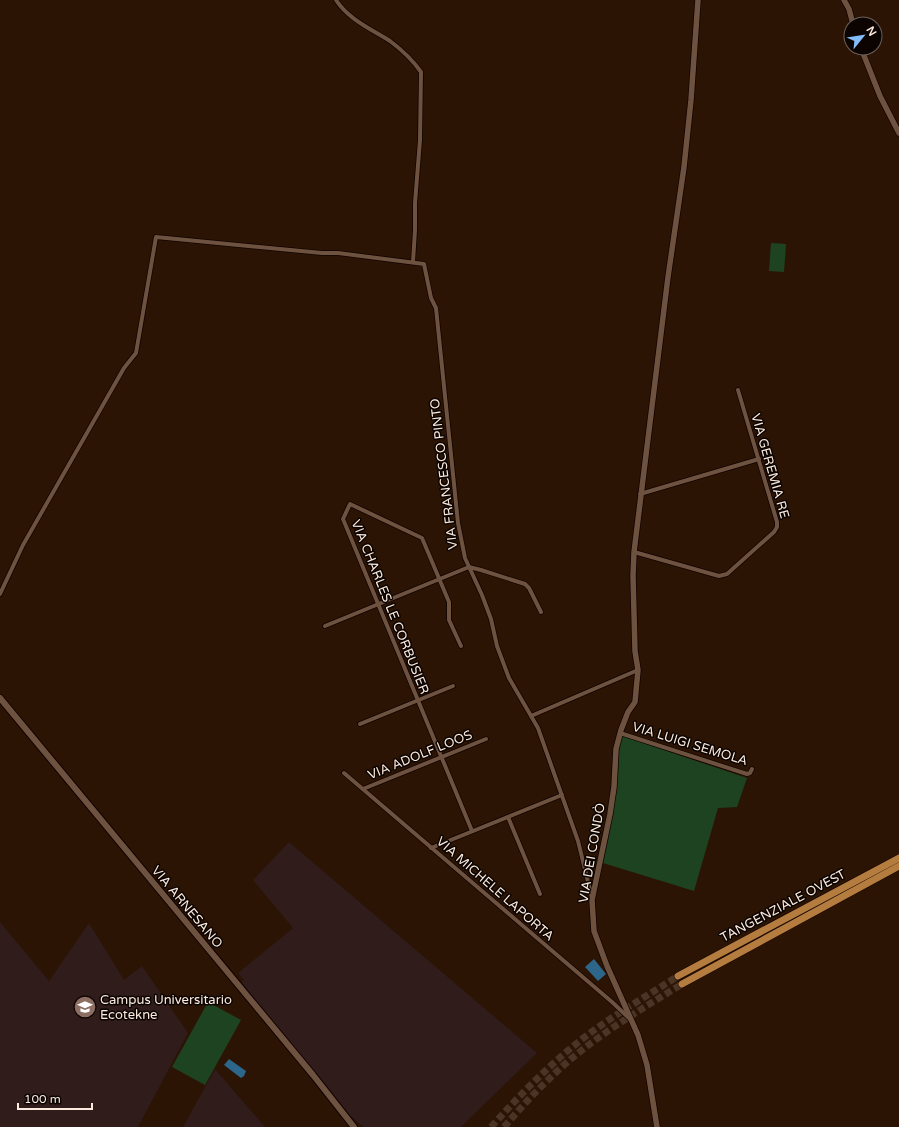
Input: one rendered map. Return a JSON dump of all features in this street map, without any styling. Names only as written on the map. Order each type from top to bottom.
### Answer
[{"type":"highway","name":"TANGENZIALE OVEST","points":[[678,976],[899,858]]},
{"type":"highway","name":"TANGENZIALE OVEST","points":[[682,984],[899,866]]},
{"type":"main road","name":"VIA ARNESANO","points":[[1,700],[313,1075],[354,1127]]},
{"type":"street","points":[[0,594],[23,545],[124,368],[136,353],[156,237],[322,253],[338,253],[413,262],[415,204],[420,140],[420,72],[415,63],[405,53],[349,15],[336,0]]},
{"type":"street","name":"VIA DEI CONDÒ","points":[[657,1127],[647,1064],[638,1035],[607,966],[594,931],[592,900],[610,814],[614,787],[616,749],[628,712],[635,702],[638,670],[633,576],[634,552],[668,277],[684,167],[691,100],[698,0]]},
{"type":"street","points":[[844,0],[852,16]]},
{"type":"street","points":[[864,56],[880,96],[899,133]]},
{"type":"street","name":"VIA FRANCESCO PINTO","points":[[413,262],[424,264],[431,298],[436,308],[458,522],[465,558],[491,619],[497,646],[508,678],[538,728],[578,841],[592,900]]},
{"type":"street","name":"VIA GEREMIA RE","points":[[634,552],[719,576],[727,574],[774,532],[777,527],[777,522],[738,390]]},
{"type":"street","points":[[640,494],[759,459]]},
{"type":"street","name":"VIA CHARLES LE CORBUSIER","points":[[460,646],[449,620],[448,602],[422,538],[350,504],[343,519],[472,831]]},
{"type":"street","points":[[325,626],[469,567],[525,584],[529,588],[541,612]]},
{"type":"street","points":[[531,716],[638,670]]},
{"type":"street","points":[[360,724],[453,686]]},
{"type":"street","name":"VIA LUIGI SEMOLA","points":[[620,733],[747,774],[750,773],[752,769]]},
{"type":"street","name":"VIA ADOLF LOOS","points":[[363,789],[486,739]]},
{"type":"street","name":"VIA MICHELE LAPORTA","points":[[344,773],[606,997],[632,1022]]},
{"type":"street","points":[[431,848],[562,795]]},
{"type":"street","points":[[508,817],[540,894]]},
{"type":"shaded area","points":[[289,842],[537,1053],[461,1127],[363,1127],[350,1115],[347,1115],[262,1011],[263,1008],[260,1006],[258,1007],[240,984],[244,980],[238,973],[293,928],[253,880]]},
{"type":"shaded area","name":"Campus Universitario Ecotekne","points":[[0,922],[49,981],[89,923],[124,980],[142,966],[188,1033],[138,1127],[0,1127]]},
{"type":"shaded area","points":[[215,1069],[265,1127],[183,1127]]},
{"type":"green space","points":[[771,243],[786,244],[784,272],[769,271]]},
{"type":"green space","points":[[622,736],[747,778],[737,807],[718,808],[694,891],[603,863],[615,800],[618,750]]},
{"type":"green space","points":[[208,1002],[241,1020],[205,1085],[172,1067]]},
{"type":"water","points":[[594,959],[606,974],[598,981],[585,967]]},
{"type":"water","points":[[229,1059],[246,1071],[244,1076],[241,1078],[224,1065]]},
{"type":"tunnel","points":[[491,1127],[553,1063],[576,1044],[613,1017],[678,976]]},
{"type":"tunnel","points":[[504,1127],[542,1086],[563,1066],[595,1040],[682,984]]},
{"type":"place","name":"Campus Universitario Ecotekne","points":[[85,1007]]}]
